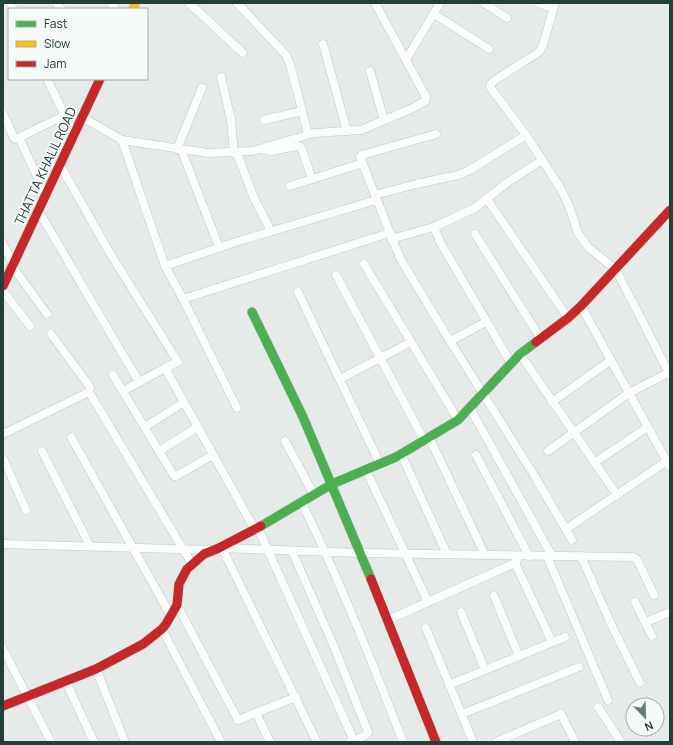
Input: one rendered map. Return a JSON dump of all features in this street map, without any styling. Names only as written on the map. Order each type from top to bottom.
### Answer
[{"type":"street","points":[[189,3],[243,52]]},
{"type":"street","points":[[82,117],[122,140],[208,153],[253,151],[308,134],[361,130],[413,108],[425,101],[426,98],[375,3]]},
{"type":"street","points":[[407,62],[440,3]]},
{"type":"street","points":[[484,3],[507,18]]},
{"type":"street","points":[[538,3],[554,5],[543,45],[539,52],[495,80],[490,84],[490,87],[526,135],[561,189],[581,238],[588,248],[616,270],[670,373],[629,394],[548,450]]},
{"type":"street","points":[[240,4],[286,54],[290,64],[308,134]]},
{"type":"street","points":[[434,14],[489,49]]},
{"type":"street","points":[[323,44],[347,131]]},
{"type":"street","points":[[370,71],[384,120]]},
{"type":"street","points":[[221,77],[231,120],[235,153],[254,198],[272,231]]},
{"type":"street","points":[[48,80],[74,134]]},
{"type":"street","name":"THATTA KHALIL ROAD","points":[[3,286],[100,80]]},
{"type":"street","points":[[202,88],[179,149],[219,247]]},
{"type":"street","points":[[264,120],[302,111]]},
{"type":"street","points":[[3,114],[14,138],[16,139],[65,115]]},
{"type":"street","points":[[436,134],[362,155],[360,157],[400,258],[483,395],[534,475],[572,540]]},
{"type":"street","points":[[164,266],[416,184],[458,175],[470,170],[526,135]]},
{"type":"street","points":[[19,138],[46,195]]},
{"type":"street","points":[[122,140],[164,266],[183,299],[237,408]]},
{"type":"street","points":[[261,149],[271,151],[297,146],[301,147],[312,179]]},
{"type":"street","points":[[183,299],[390,236],[434,227],[475,208],[508,182],[542,160]]},
{"type":"street","points":[[290,186],[363,163]]},
{"type":"street","points":[[60,166],[111,255],[178,362],[123,391]]},
{"type":"street","points":[[487,199],[568,318]]},
{"type":"street","points":[[38,210],[139,382]]},
{"type":"street","points":[[3,706],[96,669],[143,644],[162,629],[171,616],[177,605],[179,584],[187,568],[204,554],[218,549],[256,529],[332,484],[401,454],[458,420],[520,354],[568,318],[581,306],[670,210]]},
{"type":"street","points":[[434,227],[440,242],[511,363]]},
{"type":"street","points":[[475,234],[541,338]]},
{"type":"street","points":[[3,244],[12,265],[47,314]]},
{"type":"street","points":[[364,264],[458,420]]},
{"type":"street","points":[[336,275],[380,358],[426,438],[485,555]]},
{"type":"street","points":[[3,291],[30,326]]},
{"type":"street","points":[[298,292],[380,464]]},
{"type":"street","points":[[566,529],[617,495],[668,464],[581,306]]},
{"type":"street","points":[[252,312],[268,343],[332,484],[436,742]]},
{"type":"street","points":[[450,341],[486,322]]},
{"type":"street","points":[[51,334],[90,387],[89,392],[192,564]]},
{"type":"street","points":[[340,379],[411,342]]},
{"type":"street","points":[[520,354],[617,495]]},
{"type":"street","points":[[552,402],[610,360]]},
{"type":"street","points":[[165,368],[268,550],[352,741],[365,739],[368,732],[335,649],[292,551]]},
{"type":"street","points":[[113,374],[174,476],[213,455]]},
{"type":"street","points":[[3,434],[89,392]]},
{"type":"street","points":[[145,427],[184,402]]},
{"type":"street","points":[[470,408],[550,556],[608,700]]},
{"type":"street","points":[[160,451],[198,427]]},
{"type":"street","points":[[594,463],[648,427]]},
{"type":"street","points":[[71,436],[171,616]]},
{"type":"street","points":[[285,442],[314,495]]},
{"type":"street","points":[[42,451],[90,546]]},
{"type":"street","points":[[401,454],[447,554]]},
{"type":"street","points":[[476,455],[529,556]]},
{"type":"street","points":[[3,458],[26,510]]},
{"type":"street","points":[[366,470],[428,602]]},
{"type":"street","points":[[302,503],[326,552],[359,629],[403,742]]},
{"type":"street","points":[[3,544],[485,555],[517,559]]},
{"type":"street","points":[[218,549],[296,697],[317,742]]},
{"type":"street","points":[[388,620],[517,559],[529,556],[633,557],[637,559],[654,595]]},
{"type":"street","points":[[581,556],[640,683]]},
{"type":"street","points":[[517,559],[552,642]]},
{"type":"street","points":[[494,596],[519,656]]},
{"type":"street","points":[[635,602],[652,636]]},
{"type":"street","points":[[177,605],[238,720],[296,697]]},
{"type":"street","points":[[461,612],[485,670]]},
{"type":"street","points":[[646,622],[670,612]]},
{"type":"street","points":[[426,628],[473,742]]},
{"type":"street","points":[[162,629],[222,742]]},
{"type":"street","points":[[449,685],[565,636]]},
{"type":"street","points":[[3,649],[51,742]]},
{"type":"street","points":[[462,714],[579,667]]},
{"type":"street","points":[[96,669],[125,742]]},
{"type":"street","points":[[66,682],[94,742]]},
{"type":"street","points":[[598,707],[621,742]]},
{"type":"street","points":[[256,714],[270,742]]},
{"type":"street","points":[[496,742],[560,714],[575,742]]},
{"type":"traffic: fast","points":[[252,312],[303,417],[371,579]]},
{"type":"traffic: fast","points":[[261,526],[332,484],[396,457],[458,420],[520,354],[536,342]]},
{"type":"traffic: slow","points":[[133,8],[135,3]]},
{"type":"traffic: jam","points":[[3,286],[100,80]]},
{"type":"traffic: jam","points":[[536,342],[568,318],[581,306],[670,210]]},
{"type":"traffic: jam","points":[[3,706],[96,669],[143,644],[166,624],[177,605],[179,584],[187,569],[204,554],[219,548],[261,526]]},
{"type":"traffic: jam","points":[[371,579],[436,742]]}]
